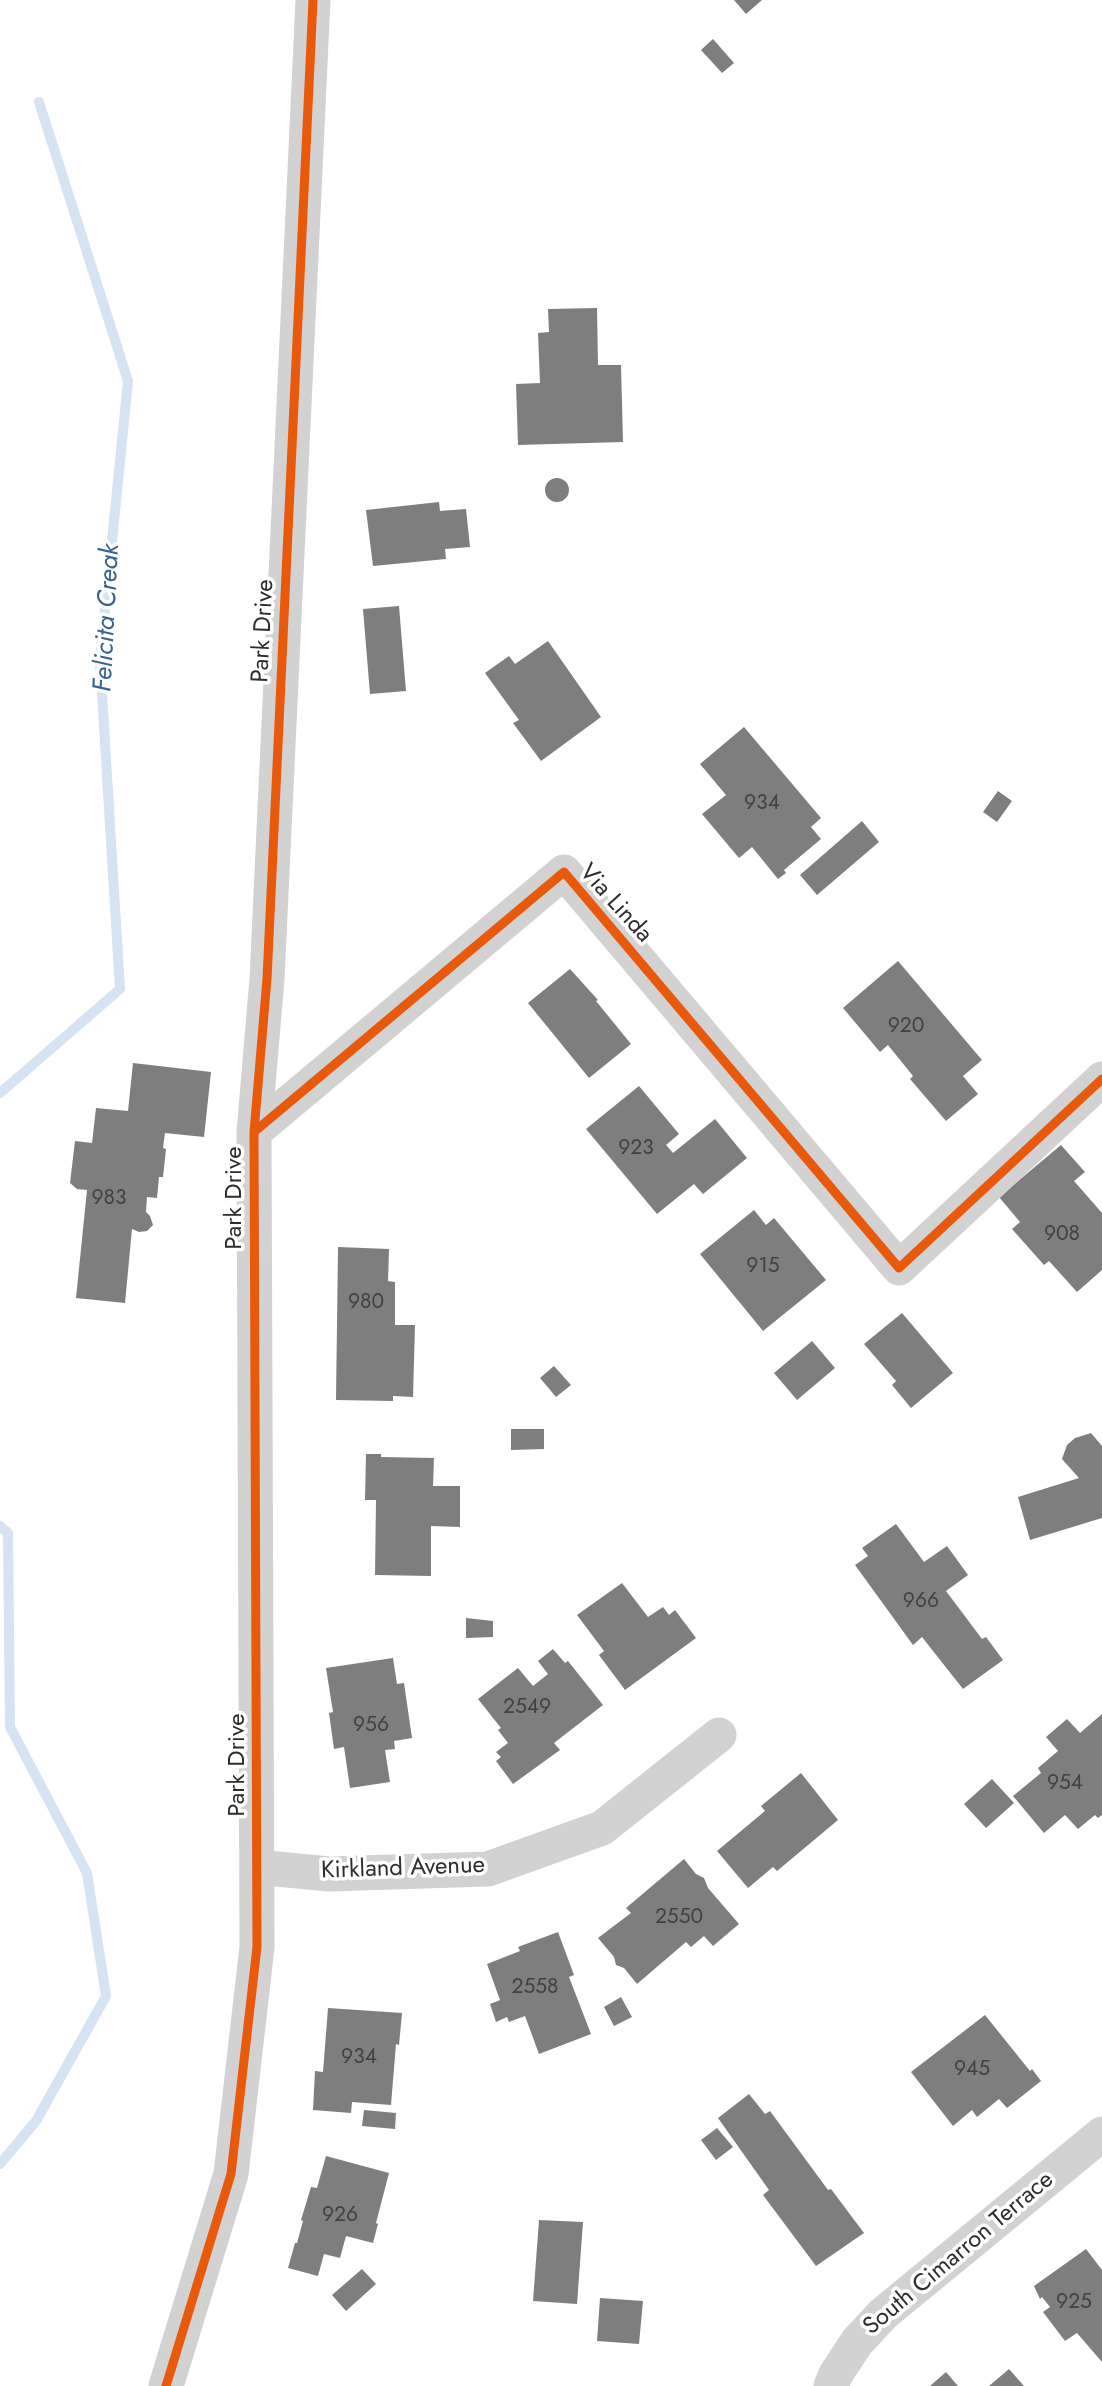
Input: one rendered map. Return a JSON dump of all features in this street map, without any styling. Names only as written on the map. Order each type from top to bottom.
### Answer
[{"type":"street","name":"Park Drive","points":[[166,2386],[230,2174],[257,1947],[254,1132],[267,979],[313,0]]},
{"type":"street","name":"Via Linda","points":[[254,1132],[564,872],[899,1268],[1102,1079]]},
{"type":"street","name":"Kirkland Avenue","points":[[257,1867],[329,1874],[488,1869],[602,1828],[719,1735]]},
{"type":"street","name":"South Cimarron Terrace","points":[[831,2386],[857,2342],[884,2314],[1102,2134]]},
{"type":"building","points":[[734,0],[762,0],[746,14]]},
{"type":"building","points":[[713,39],[734,63],[722,73],[701,50]]},
{"type":"building","points":[[597,308],[598,365],[621,365],[623,442],[518,445],[516,384],[540,383],[538,333],[549,332],[548,309]]},
{"type":"building","points":[[557,478],[565,482],[569,490],[565,498],[557,502],[549,498],[545,490],[549,482]]},
{"type":"building","points":[[439,502],[440,511],[466,509],[470,547],[445,549],[446,559],[373,566],[366,510]]},
{"type":"building","points":[[399,606],[406,691],[370,694],[363,609]]},
{"type":"building","points":[[548,641],[601,717],[541,761],[513,723],[519,720],[485,673],[509,656],[515,664]]},
{"type":"building","points":[[744,727],[821,818],[811,827],[821,839],[784,870],[786,873],[778,879],[752,847],[739,858],[702,814],[726,795],[700,764]]},
{"type":"building","points":[[998,791],[1012,801],[997,822],[983,812]]},
{"type":"building","points":[[862,821],[879,842],[817,895],[800,875]]},
{"type":"building","points":[[898,961],[982,1060],[963,1076],[978,1094],[946,1121],[910,1079],[913,1076],[888,1045],[880,1052],[843,1008]]},
{"type":"building","points":[[570,969],[598,1000],[596,1001],[631,1044],[589,1078],[528,1003]]},
{"type":"building","points":[[133,1063],[211,1072],[204,1137],[165,1133],[163,1177],[159,1177],[157,1198],[147,1197],[146,1212],[153,1225],[147,1231],[132,1229],[125,1303],[76,1298],[87,1190],[77,1189],[70,1183],[75,1141],[92,1143],[96,1108],[128,1111]]},
{"type":"building","points":[[639,1086],[679,1134],[666,1145],[673,1153],[715,1119],[747,1158],[703,1194],[694,1184],[657,1214],[586,1129]]},
{"type":"building","points":[[1061,1145],[1085,1172],[1074,1181],[1102,1213],[1102,1270],[1077,1292],[1049,1261],[1044,1265],[1012,1229],[1020,1222],[999,1197]]},
{"type":"building","points":[[754,1210],[766,1225],[774,1218],[826,1280],[763,1331],[700,1254]]},
{"type":"building","points":[[338,1247],[389,1249],[388,1281],[395,1282],[395,1325],[415,1325],[413,1397],[393,1396],[393,1401],[336,1400]]},
{"type":"building","points":[[902,1313],[953,1373],[911,1408],[892,1385],[896,1381],[864,1344]]},
{"type":"building","points":[[812,1341],[835,1368],[797,1400],[774,1373]]},
{"type":"building","points":[[554,1366],[571,1385],[556,1397],[540,1378]]},
{"type":"building","points":[[511,1429],[544,1429],[544,1449],[511,1450]]},
{"type":"building","points":[[1091,1433],[1102,1446],[1102,1518],[1030,1540],[1018,1497],[1079,1478],[1062,1459],[1067,1445],[1075,1438]]},
{"type":"building","points":[[366,1454],[381,1454],[381,1457],[434,1458],[433,1486],[460,1486],[460,1527],[431,1526],[431,1576],[375,1575],[376,1500],[365,1500]]},
{"type":"building","points":[[896,1524],[924,1562],[947,1546],[968,1575],[946,1591],[982,1639],[986,1637],[1003,1660],[963,1689],[922,1637],[913,1645],[855,1565],[868,1556],[862,1548]]},
{"type":"building","points":[[622,1583],[648,1617],[663,1607],[669,1615],[675,1610],[696,1638],[625,1690],[599,1655],[604,1651],[577,1615]]},
{"type":"building","points":[[466,1618],[493,1621],[493,1637],[466,1638]]},
{"type":"building","points":[[553,1649],[565,1663],[568,1661],[603,1705],[554,1743],[560,1750],[513,1784],[496,1761],[501,1757],[496,1752],[508,1743],[498,1730],[501,1728],[478,1699],[518,1668],[533,1686],[548,1674],[538,1661]]},
{"type":"building","points":[[393,1658],[397,1684],[404,1683],[412,1738],[394,1741],[395,1749],[385,1750],[390,1782],[350,1788],[344,1747],[334,1749],[329,1713],[333,1712],[326,1668]]},
{"type":"building","points":[[1102,1714],[1102,1815],[1098,1818],[1095,1815],[1078,1829],[1065,1815],[1044,1833],[1013,1796],[1041,1773],[1038,1768],[1058,1751],[1046,1737],[1067,1719],[1080,1733]]},
{"type":"building","points":[[801,1773],[838,1820],[777,1871],[773,1867],[748,1888],[717,1851],[765,1811],[761,1806]]},
{"type":"building","points":[[992,1779],[1014,1803],[986,1828],[964,1804]]},
{"type":"building","points":[[684,1859],[696,1874],[704,1878],[708,1888],[739,1924],[713,1946],[704,1936],[691,1947],[686,1942],[637,1984],[624,1968],[616,1965],[614,1957],[598,1938],[631,1913],[626,1908]]},
{"type":"building","points":[[558,1932],[574,1975],[569,1977],[591,2034],[539,2054],[525,2016],[509,2022],[507,2017],[496,2022],[490,2004],[500,2000],[487,1964],[520,1951],[518,1947]]},
{"type":"building","points":[[621,1997],[632,2017],[614,2026],[604,2007]]},
{"type":"building","points":[[328,2008],[402,2013],[399,2045],[396,2044],[391,2105],[352,2102],[351,2113],[313,2110],[315,2071],[323,2072]]},
{"type":"building","points":[[985,2015],[1041,2081],[1007,2108],[999,2099],[977,2117],[972,2110],[953,2126],[911,2072]]},
{"type":"building","points":[[749,2094],[765,2114],[770,2111],[828,2190],[831,2189],[864,2233],[816,2266],[763,2195],[769,2190],[718,2118]]},
{"type":"building","points":[[364,2110],[396,2113],[395,2129],[362,2126]]},
{"type":"building","points":[[717,2128],[733,2147],[716,2160],[701,2140]]},
{"type":"building","points":[[326,2156],[389,2173],[373,2243],[346,2236],[340,2258],[324,2254],[318,2276],[288,2268],[311,2187],[317,2188]]},
{"type":"building","points":[[539,2220],[583,2222],[577,2304],[533,2301]]},
{"type":"building","points":[[1086,2249],[1102,2270],[1102,2362],[1077,2333],[1065,2341],[1043,2312],[1050,2307],[1042,2297],[1040,2299],[1034,2286]]},
{"type":"building","points":[[362,2269],[376,2284],[346,2311],[332,2295]]},
{"type":"building","points":[[600,2298],[643,2301],[639,2344],[597,2341]]},
{"type":"building","points":[[1009,2369],[1024,2386],[989,2386]]},
{"type":"building","points":[[946,2372],[958,2386],[930,2386]]},
{"type":"waterway","name":"Felicita Creak","points":[[0,1093],[120,989],[100,661],[128,381],[39,102]]},
{"type":"waterway","name":"Felicita Creak","points":[[0,1526],[8,1533],[10,1727],[87,1873],[106,1996],[36,2121],[0,2164]]},
{"type":"cycle path","points":[[166,2386],[231,2174],[257,1947],[254,1132],[267,979],[313,0]]},
{"type":"cycle path","points":[[254,1132],[564,872],[899,1268],[1102,1079]]}]
